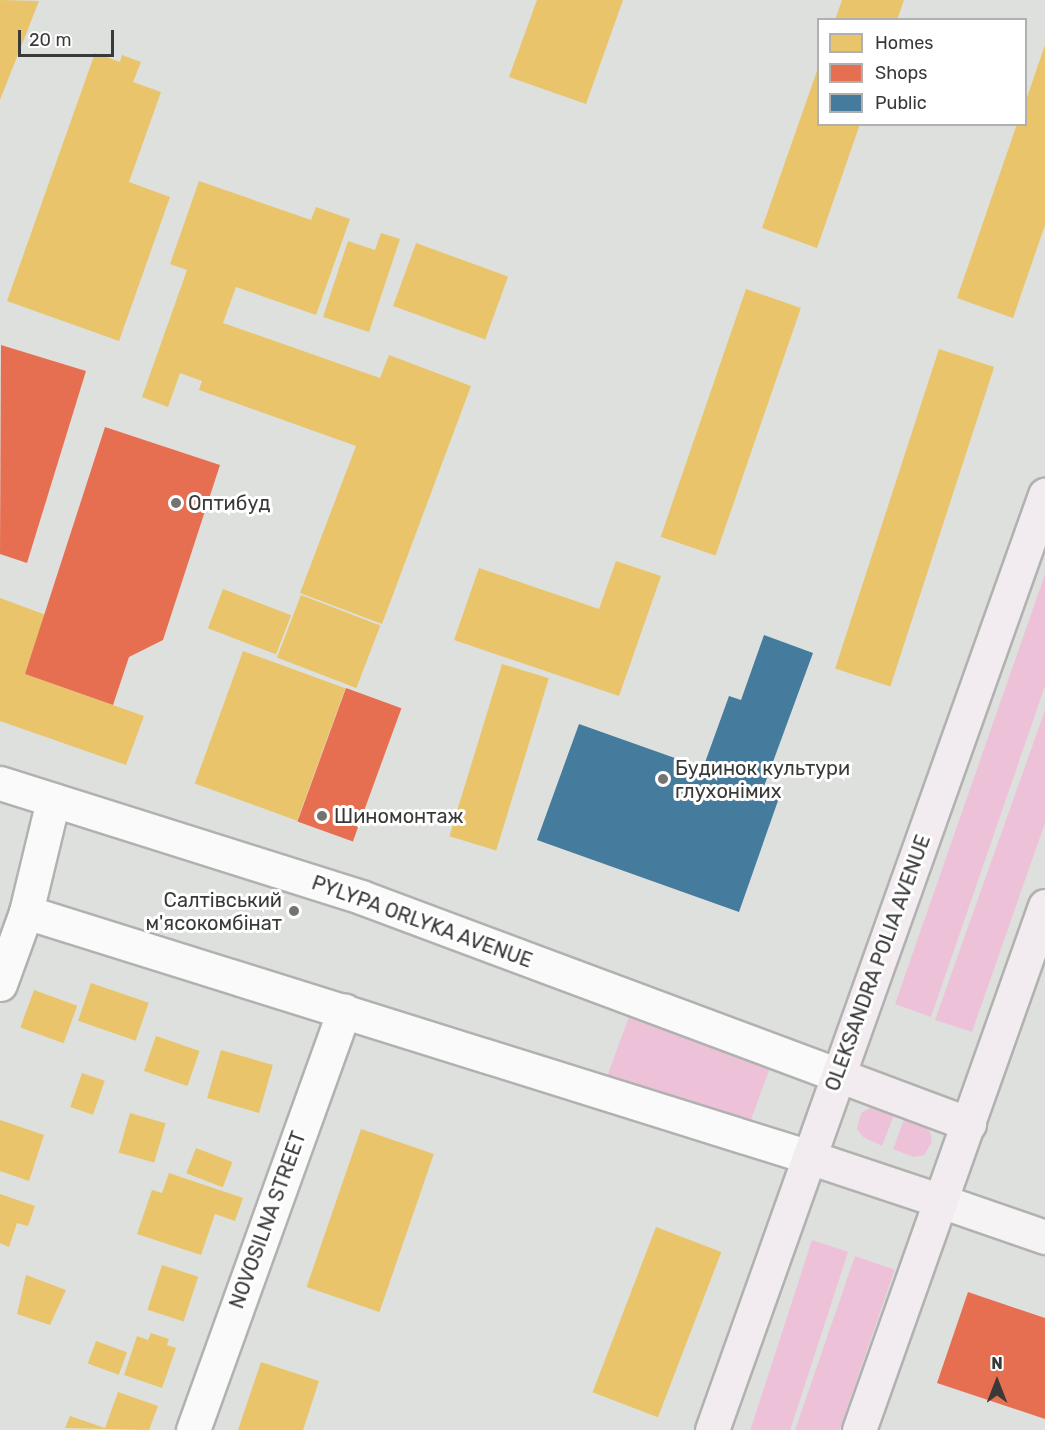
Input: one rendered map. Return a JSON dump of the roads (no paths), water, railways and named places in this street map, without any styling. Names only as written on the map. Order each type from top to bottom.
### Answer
[{"type":"main road","name":"OLEKSANDRA POLIA AVENUE","points":[[712,1430],[1045,495]]},
{"type":"main road","points":[[859,1430],[1045,906]]},
{"type":"main road","points":[[838,1076],[969,1124]]},
{"type":"main road","points":[[809,1157],[1045,1237]]},
{"type":"street","name":"PYLYPA ORLYKA AVENUE","points":[[0,783],[361,897],[838,1076]]},
{"type":"street","points":[[0,984],[26,912],[53,800]]},
{"type":"street","points":[[26,912],[809,1157]]},
{"type":"street","name":"NOVOSILNA STREET","points":[[193,1430],[344,1010]]},
{"type":"place","name":"Оптибуд","points":[[176,503]]},
{"type":"place","name":"Будинок культури глухонімих","points":[[663,779]]},
{"type":"place","name":"Шиномонтаж","points":[[322,816]]},
{"type":"place","name":"Салтівський м'ясокомбінат","points":[[294,911]]}]
